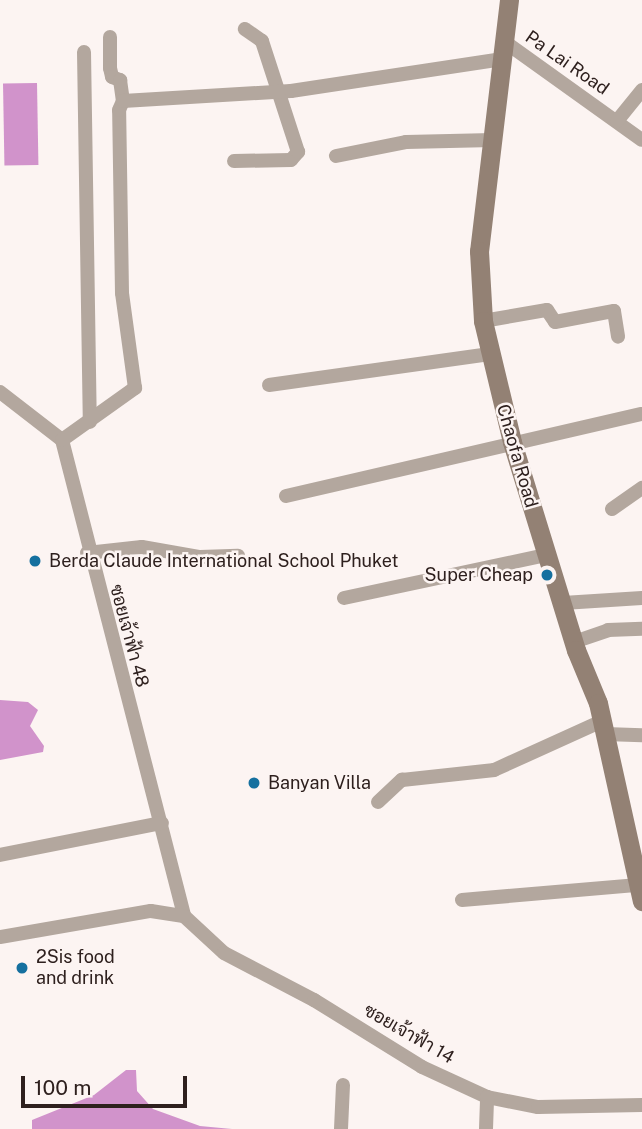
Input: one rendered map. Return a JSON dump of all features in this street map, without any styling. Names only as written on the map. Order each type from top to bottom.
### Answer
[{"type":"main road","name":"Chaofa Road","points":[[509,0],[479,251],[483,321],[512,442],[574,642],[604,727],[640,893]]},
{"type":"street","points":[[234,161],[291,160],[298,156],[262,41],[245,29]]},
{"type":"street","points":[[0,393],[62,440],[135,388],[122,293],[119,110],[123,101],[120,80],[112,76],[110,68],[110,37]]},
{"type":"street","points":[[123,101],[279,92],[504,50]]},
{"type":"street","name":"Pa Lai Road","points":[[504,50],[617,121],[642,140]]},
{"type":"street","points":[[84,52],[90,422]]},
{"type":"street","points":[[617,121],[642,90]]},
{"type":"street","points":[[336,156],[406,142],[493,140]]},
{"type":"street","points":[[483,321],[547,310],[555,322],[614,311],[618,337]]},
{"type":"street","points":[[269,385],[490,354]]},
{"type":"street","points":[[286,496],[642,414]]},
{"type":"street","name":"ซอยเจ้าฟ้า 48","points":[[62,440],[77,488],[87,553],[162,822],[184,916]]},
{"type":"street","points":[[612,509],[642,488]]},
{"type":"street","points":[[87,553],[142,547],[200,557],[238,556]]},
{"type":"street","points":[[344,598],[546,555]]},
{"type":"street","points":[[563,603],[642,597]]},
{"type":"street","points":[[574,642],[608,630],[642,629]]},
{"type":"street","points":[[378,802],[402,780],[494,770],[604,727],[642,735]]},
{"type":"street","points":[[0,855],[162,822]]},
{"type":"street","points":[[462,900],[640,893]]},
{"type":"street","points":[[0,937],[151,911],[184,916]]},
{"type":"street","name":"ซอยเจ้าฟ้า 14","points":[[184,916],[224,953],[314,1000],[422,1067],[488,1097],[537,1107],[642,1105]]},
{"type":"street","points":[[341,1129],[343,1085]]},
{"type":"street","points":[[486,1129],[488,1097]]},
{"type":"shaded area","points":[[37,83],[38,165],[4,166],[3,84]]},
{"type":"shaded area","points":[[0,700],[28,702],[38,710],[30,726],[44,746],[43,752],[0,760]]},
{"type":"shaded area","points":[[126,1070],[136,1070],[137,1091],[153,1109],[200,1126],[232,1129],[32,1129],[32,1120],[94,1095]]},
{"type":"place","name":"Berda Claude International School Phuket","points":[[35,561]]},
{"type":"place","name":"Super Cheap","points":[[547,575]]},
{"type":"place","name":"Banyan Villa","points":[[254,783]]},
{"type":"place","name":"2Sis food and drink","points":[[22,968]]}]
